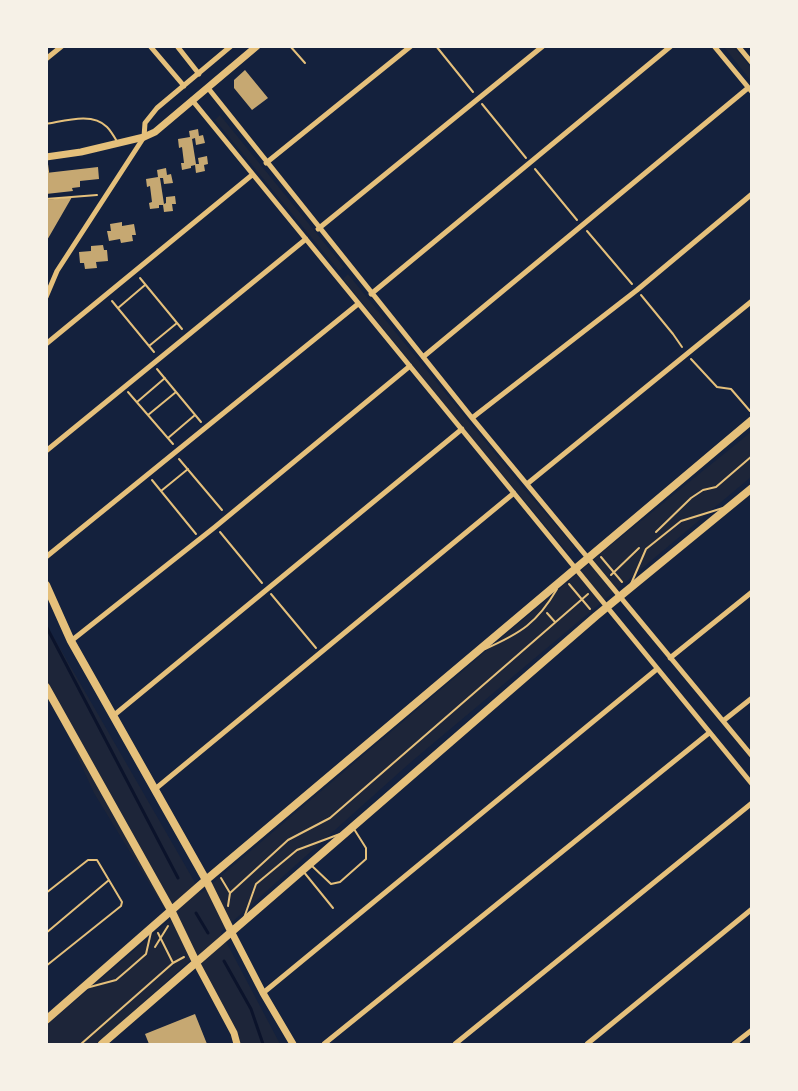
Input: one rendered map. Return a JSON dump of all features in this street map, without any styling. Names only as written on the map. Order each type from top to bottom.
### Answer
[{"type":"main road","points":[[48,1016],[216,871],[752,420]]},
{"type":"main road","points":[[102,1044],[606,608],[618,594],[628,589],[752,488]]},
{"type":"main road","points":[[46,585],[71,641],[225,914],[231,931]]},
{"type":"main road","points":[[46,687],[171,910],[196,962]]},
{"type":"street","points":[[46,59],[62,46]]},
{"type":"street","points":[[150,46],[184,86]]},
{"type":"street","points":[[177,46],[199,74]]},
{"type":"street","points":[[46,297],[57,271],[144,137],[145,123],[154,111],[231,46]]},
{"type":"street","points":[[46,159],[144,137],[155,132],[257,46]]},
{"type":"street","points":[[266,163],[411,46]]},
{"type":"street","points":[[318,229],[543,46]]},
{"type":"street","points":[[371,294],[671,46]]},
{"type":"street","points":[[423,357],[750,90],[714,46]]},
{"type":"street","points":[[738,46],[752,63]]},
{"type":"street","points":[[208,88],[318,229],[752,756]]},
{"type":"street","points":[[192,100],[752,784]]},
{"type":"street","points":[[46,344],[252,175]]},
{"type":"street","points":[[472,418],[637,290],[752,194]]},
{"type":"street","points":[[46,451],[306,239]]},
{"type":"street","points":[[338,279],[350,268]]},
{"type":"street","points":[[526,484],[752,301]]},
{"type":"street","points":[[46,557],[358,304]]},
{"type":"street","points":[[71,641],[227,517],[410,366]]},
{"type":"street","points":[[113,716],[462,429]]},
{"type":"street","points":[[154,790],[513,493]]},
{"type":"street","points":[[670,658],[752,592]]},
{"type":"street","points":[[263,993],[657,669]]},
{"type":"street","points":[[723,721],[752,698]]},
{"type":"street","points":[[324,1044],[709,733]]},
{"type":"street","points":[[455,1044],[752,803]]},
{"type":"street","points":[[587,1044],[752,909]]},
{"type":"street","points":[[231,931],[263,993],[294,1044]]},
{"type":"street","points":[[196,962],[234,1033],[237,1044]]},
{"type":"street","points":[[734,1044],[752,1030]]},
{"type":"lane","points":[[291,46],[305,63]]},
{"type":"lane","points":[[46,124],[87,119],[98,120],[108,127],[118,143]]},
{"type":"lane","points":[[628,589],[646,549],[681,521],[728,507]]},
{"type":"lane","points":[[243,920],[256,884],[297,849],[350,829],[366,848],[366,859],[340,882],[331,884],[310,864]]},
{"type":"lane","points":[[46,893],[92,858],[97,860],[121,898],[121,906],[46,966]]},
{"type":"lane","points":[[302,870],[333,908]]},
{"type":"lane","points":[[46,933],[109,880]]},
{"type":"lane","points":[[80,990],[116,980],[146,954],[153,926]]},
{"type":"path","points":[[436,46],[467,85]]},
{"type":"path","points":[[478,99],[518,149]]},
{"type":"path","points":[[46,159],[48,172]]},
{"type":"path","points":[[538,172],[574,215]]},
{"type":"path","points":[[50,194],[51,199]]},
{"type":"path","points":[[46,199],[105,195]]},
{"type":"path","points":[[583,226],[626,276]]},
{"type":"path","points":[[145,285],[177,323],[149,346],[117,308],[145,285]]},
{"type":"path","points":[[645,300],[674,334],[681,347]]},
{"type":"path","points":[[687,354],[717,387],[731,389],[752,413]]},
{"type":"path","points":[[124,387],[168,438],[195,415],[153,364]]},
{"type":"path","points":[[137,403],[165,378]]},
{"type":"path","points":[[148,415],[176,392]]},
{"type":"path","points":[[175,454],[227,517]]},
{"type":"path","points":[[691,498],[704,490],[716,488],[752,456]]},
{"type":"path","points":[[161,491],[188,469]]},
{"type":"path","points":[[148,476],[200,538]]},
{"type":"path","points":[[597,552],[628,589]]},
{"type":"path","points":[[563,580],[596,616]]},
{"type":"path","points":[[216,871],[230,893],[288,840],[330,818],[593,591]]},
{"type":"path","points":[[161,938],[173,963]]},
{"type":"path","points":[[81,1044],[173,963],[192,953]]},
{"type":"shaded area","points":[[724,47],[734,47],[751,68],[751,81]]},
{"type":"shaded area","points":[[220,115],[344,267],[339,271],[215,120]]},
{"type":"shaded area","points":[[348,274],[523,488],[575,547],[568,553],[343,279]]},
{"type":"shaded area","points":[[751,432],[751,477],[411,762],[221,932],[280,1044],[236,1044],[194,957],[97,1044],[47,1044],[47,1025],[171,919],[94,793],[47,689],[46,624],[201,893],[605,550]]},
{"type":"building","points":[[245,70],[268,98],[252,110],[234,88],[234,80]]},
{"type":"building","points":[[198,129],[199,136],[203,135],[205,143],[196,145],[195,138],[192,139],[196,164],[199,164],[198,158],[207,156],[208,164],[204,165],[205,171],[196,173],[195,165],[182,170],[181,163],[184,163],[182,147],[179,148],[178,139],[190,137],[189,131]]},
{"type":"building","points":[[98,167],[99,179],[80,181],[80,187],[72,188],[73,191],[46,194],[46,173]]},
{"type":"building","points":[[166,168],[167,175],[171,174],[173,183],[164,184],[163,178],[160,178],[164,204],[166,197],[175,196],[176,204],[172,204],[173,211],[164,212],[163,205],[150,209],[149,203],[152,202],[150,186],[147,187],[146,179],[158,177],[157,170]]},
{"type":"building","points":[[72,197],[46,242],[46,200]]},
{"type":"building","points":[[122,222],[122,226],[134,224],[136,235],[132,235],[133,241],[121,243],[120,239],[109,241],[107,231],[111,231],[110,224]]},
{"type":"building","points":[[103,245],[104,250],[107,250],[108,261],[96,262],[97,268],[85,269],[84,263],[80,263],[79,252],[91,251],[91,246]]},
{"type":"building","points":[[195,1014],[207,1044],[149,1044],[145,1034]]},
{"type":"waterway","points":[[46,626],[178,878]]},
{"type":"waterway","points":[[196,913],[208,933]]},
{"type":"waterway","points":[[224,961],[251,1009],[263,1044]]}]
